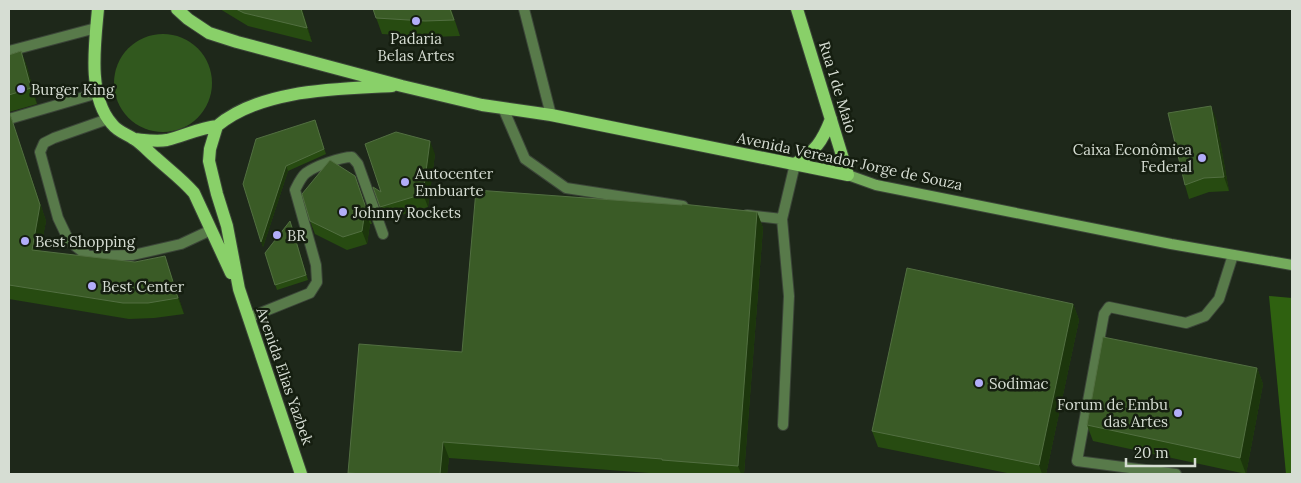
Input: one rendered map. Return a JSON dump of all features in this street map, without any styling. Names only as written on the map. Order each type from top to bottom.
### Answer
[{"type":"main road","name":"Avenida Elias Yazbek","points":[[98,9],[95,70],[98,93],[104,114],[113,125],[124,134],[134,138],[185,183],[194,194],[239,288]]},
{"type":"main road","name":"Avenida Vereador Jorge de Souza","points":[[177,9],[188,19],[210,33],[402,86],[503,108],[551,115],[848,175],[876,185],[1171,244],[1292,265]]},
{"type":"main road","name":"Rua 1 de Maio","points":[[797,9],[848,175]]},
{"type":"main road","name":"Avenida Vereador Jorge de Souza","points":[[217,126],[250,107],[297,94],[327,90],[402,86]]},
{"type":"main road","points":[[795,164],[808,155],[822,140],[831,119]]},
{"type":"main road","name":"Avenida Elias Yazbek","points":[[217,126],[210,149],[209,161],[217,194],[228,226],[239,288],[301,474]]},
{"type":"main road","points":[[134,138],[150,141],[165,140],[201,128],[217,126]]},
{"type":"street","points":[[524,9],[551,115]]},
{"type":"street","points":[[9,51],[96,28]]},
{"type":"street","points":[[9,119],[98,93]]},
{"type":"street","points":[[503,108],[525,159],[566,188],[689,207]]},
{"type":"street","points":[[108,119],[54,138],[44,143],[40,152],[58,218],[69,241],[88,256],[133,255],[181,244],[212,230]]},
{"type":"street","points":[[248,318],[310,293],[317,282],[316,265],[295,190],[307,172],[344,157],[352,157],[358,164],[383,234]]},
{"type":"street","points":[[782,425],[790,296],[782,219],[795,164]]},
{"type":"street","points":[[736,213],[782,219]]},
{"type":"street","points":[[1176,474],[1077,461],[1104,314],[1108,307],[1186,323],[1205,316],[1219,300],[1233,255]]},
{"type":"green space","points":[[163,34],[182,37],[198,48],[209,64],[212,83],[209,102],[198,118],[182,129],[163,132],[144,129],[128,118],[117,102],[114,83],[117,64],[128,48],[144,37]]},
{"type":"green space","points":[[1269,296],[1292,298],[1292,474],[1286,474]]},
{"type":"building","points":[[236,9],[301,9],[307,28],[244,13]]},
{"type":"building","points":[[373,9],[450,9],[454,20],[425,21],[376,18]]},
{"type":"building","points":[[21,51],[31,88],[9,95],[9,55]]},
{"type":"building","name":"Caixa Econômica Federal","points":[[1211,106],[1224,177],[1204,178],[1185,185],[1168,113]]},
{"type":"building","points":[[9,111],[40,205],[32,250],[135,262],[165,256],[178,298],[148,303],[123,303],[9,285]]},
{"type":"building","points":[[315,120],[324,149],[286,166],[261,242],[243,184],[256,139]]},
{"type":"building","name":"Autocenter Embuarte","points":[[396,132],[430,141],[423,194],[380,207],[373,187],[381,192],[365,144]]},
{"type":"building","name":"Johnny Rockets","points":[[330,160],[355,176],[367,211],[365,211],[362,231],[343,237],[310,221],[302,194]]},
{"type":"building","points":[[476,190],[682,204],[757,212],[738,466],[443,442],[440,474],[348,473],[359,344],[462,352]]},
{"type":"building","points":[[290,221],[306,275],[275,285],[265,253]]},
{"type":"building","name":"Sodimac","points":[[907,268],[1073,304],[1039,465],[872,431]]},
{"type":"building","name":"Forum de Embu das Artes","points":[[1103,337],[1257,368],[1240,458],[1087,425]]},
{"type":"place","name":"Padaria Belas Artes","points":[[416,21]]},
{"type":"place","name":"Burger King","points":[[21,89]]},
{"type":"place","name":"Caixa Econômica Federal","points":[[1202,158]]},
{"type":"place","name":"Autocenter Embuarte","points":[[405,182]]},
{"type":"place","name":"Johnny Rockets","points":[[343,212]]},
{"type":"place","name":"BR","points":[[277,235]]},
{"type":"place","name":"Best Shopping","points":[[25,241]]},
{"type":"place","name":"Best Center","points":[[92,286]]},
{"type":"place","name":"Sodimac","points":[[979,383]]},
{"type":"place","name":"Forum de Embu das Artes","points":[[1178,413]]}]
